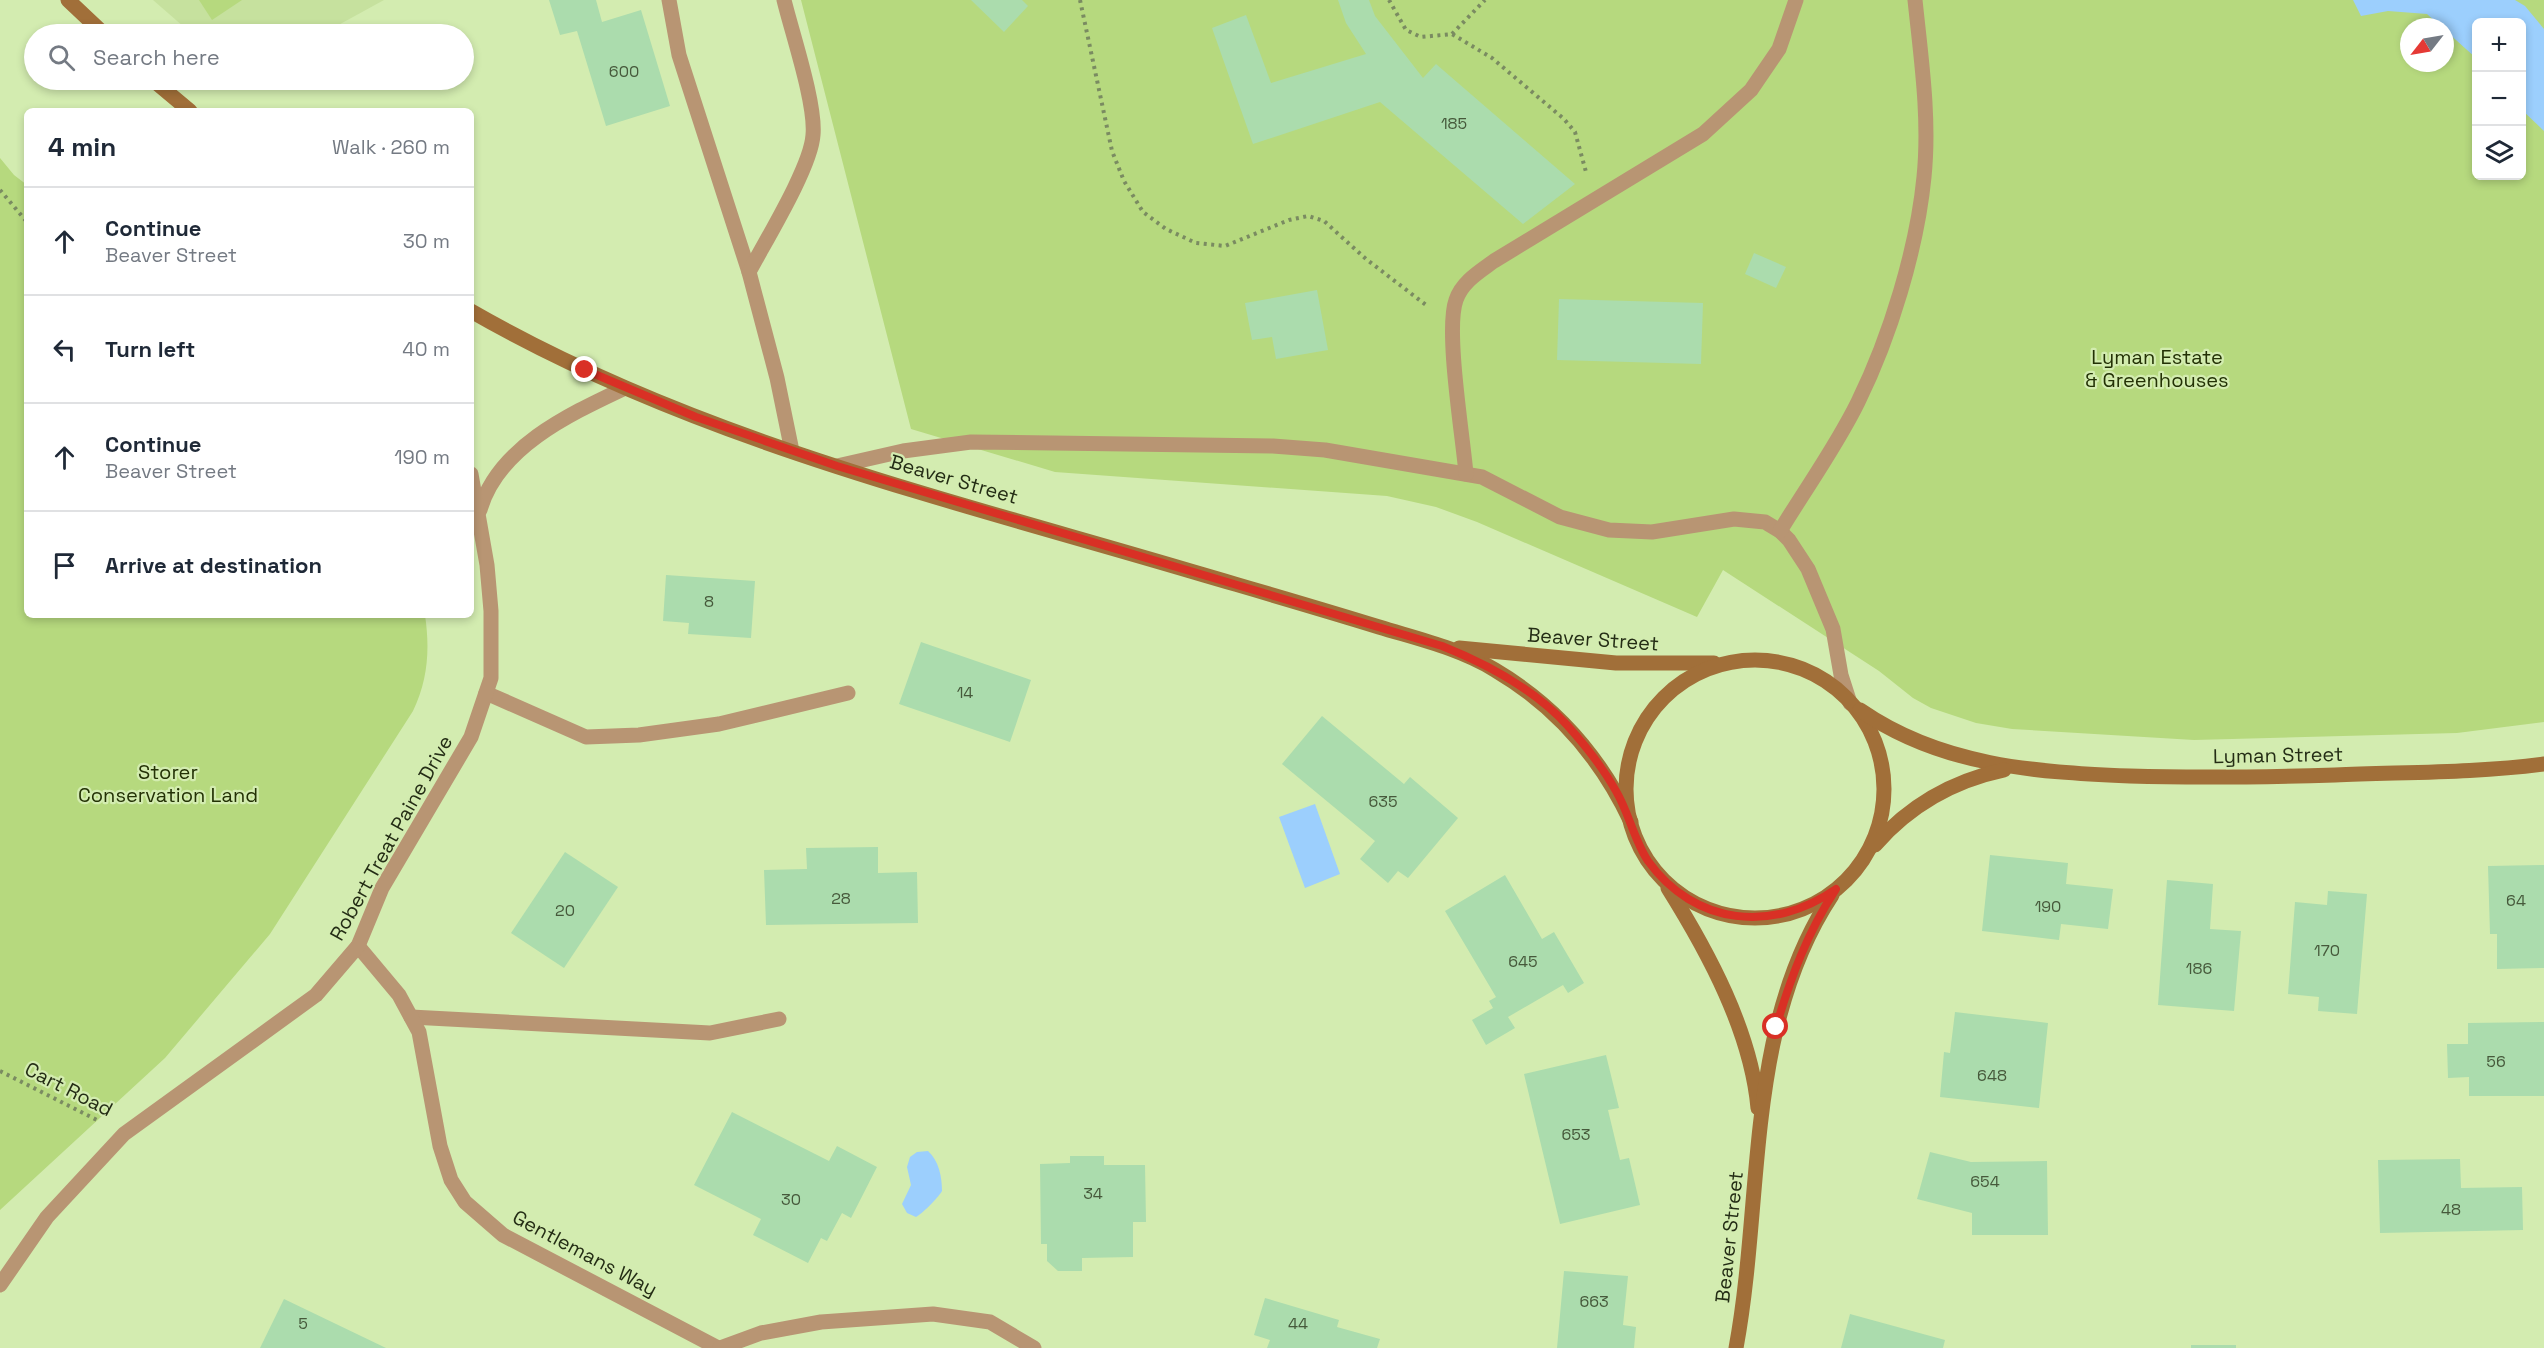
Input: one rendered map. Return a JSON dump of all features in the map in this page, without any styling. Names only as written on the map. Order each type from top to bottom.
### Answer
[{"type":"main road","points":[[68,0],[93,24]]},
{"type":"main road","points":[[165,90],[186,108]]},
{"type":"main road","name":"Beaver Street","points":[[474,313],[544,350],[625,388],[792,451],[1442,646],[1492,668],[1517,684],[1566,724],[1616,791],[1631,822]]},
{"type":"main road","name":"Beaver Street","points":[[1442,646],[1616,663],[1674,664],[1742,660]]},
{"type":"main road","points":[[1836,889],[1799,910],[1756,918],[1713,911],[1693,902],[1660,875],[1647,859],[1631,822],[1627,804],[1628,767],[1640,731],[1660,701],[1689,678],[1706,669],[1742,660],[1763,660],[1804,670],[1823,680],[1850,703],[1866,724],[1875,742],[1884,782],[1880,822],[1863,859]]},
{"type":"main road","name":"Lyman Street","points":[[1850,703],[1876,722],[1919,743],[1970,760],[2014,768],[2112,775],[2220,778],[2468,770],[2544,764]]},
{"type":"main road","name":"Lyman Street","points":[[1836,889],[1908,811],[1960,782],[2014,768]]},
{"type":"main road","name":"Beaver Street","points":[[1660,875],[1694,932],[1737,1026],[1757,1099],[1760,1131]]},
{"type":"main road","name":"Beaver Street","points":[[1736,1348],[1752,1242],[1760,1131],[1776,1027],[1788,987],[1808,935],[1836,889]]},
{"type":"street","points":[[669,0],[680,55],[749,272],[777,378],[792,451]]},
{"type":"street","points":[[749,272],[807,159],[813,135],[811,110],[784,0]]},
{"type":"street","points":[[1466,474],[1453,320],[1455,302],[1473,277],[1703,134],[1751,90],[1779,50],[1796,0]]},
{"type":"street","points":[[1780,531],[1858,402],[1888,327],[1913,249],[1924,175],[1924,88],[1915,0]]},
{"type":"street","name":"Robert Treat Paine Drive","points":[[479,513],[491,482],[517,453],[581,409],[625,388]]},
{"type":"street","points":[[837,466],[915,449],[972,442],[1273,446],[1325,450],[1466,474],[1499,484],[1560,517],[1609,530],[1652,532],[1750,519],[1765,522],[1780,531],[1800,553],[1833,629],[1841,675],[1850,703]]},
{"type":"street","name":"Robert Treat Paine Drive","points":[[0,1285],[47,1217],[124,1134],[316,995],[358,946],[382,888],[471,737],[491,678],[491,610],[474,489]]},
{"type":"street","points":[[486,693],[586,737],[639,735],[719,724],[848,693]]},
{"type":"street","name":"Gentlemans Way","points":[[358,946],[399,995],[419,1032],[440,1146],[451,1180],[465,1202],[503,1235],[719,1348],[761,1333],[820,1322],[933,1314],[990,1322],[1034,1348]]},
{"type":"street","points":[[411,1017],[710,1034],[779,1018]]},
{"type":"path","points":[[1080,0],[1112,151],[1124,181],[1143,212],[1166,229],[1196,243],[1225,246],[1289,220],[1308,216],[1324,221],[1408,293],[1453,320]]},
{"type":"path","points":[[1389,0],[1406,30],[1421,38],[1452,34],[1492,58],[1564,119],[1575,132],[1588,178],[1600,196]]},
{"type":"path","points":[[1452,34],[1485,0]]},
{"type":"path","points":[[0,190],[24,218]]},
{"type":"path","name":"Cart Road","points":[[0,1071],[124,1134]]},
{"type":"shaded area","points":[[153,0],[384,0],[340,24],[181,24]]},
{"type":"green space","points":[[199,0],[242,0],[212,20]]},
{"type":"green space","name":"Lyman Estate & Greenhouses","points":[[801,0],[2544,0],[2544,722],[2457,733],[2194,740],[2012,729],[1976,723],[1931,708],[1913,698],[1879,671],[1723,570],[1697,617],[1477,522],[1436,507],[1387,496],[1055,472],[911,429]]},
{"type":"green space","name":"Storer Conservation Land","points":[[0,158],[14,175],[24,183],[24,618],[425,618],[427,652],[425,676],[413,711],[270,934],[165,1058],[0,1210]]},
{"type":"water","points":[[2353,0],[2515,0],[2525,6],[2544,29],[2544,131],[2526,114],[2526,18],[2472,18],[2472,54],[2454,38],[2454,18],[2431,18],[2427,14],[2388,11],[2361,16]]},
{"type":"water","points":[[1315,804],[1340,874],[1305,888],[1279,817]]},
{"type":"water","points":[[928,1151],[939,1170],[942,1191],[930,1206],[916,1217],[907,1213],[902,1204],[911,1185],[907,1167],[910,1157],[917,1152]]},
{"type":"building","points":[[549,0],[596,0],[602,22],[641,10],[670,106],[606,126],[577,31],[560,35]]},
{"type":"building","points":[[971,0],[1022,0],[1028,6],[1004,32]]},
{"type":"building","points":[[1338,0],[1369,0],[1375,16],[1423,78],[1436,64],[1575,184],[1523,224],[1380,102],[1253,144],[1212,28],[1246,15],[1271,83],[1366,54],[1346,23]]},
{"type":"building","points":[[1754,253],[1786,267],[1776,288],[1745,274]]},
{"type":"building","points":[[1317,290],[1328,350],[1276,359],[1272,337],[1252,340],[1245,303]]},
{"type":"building","points":[[1559,299],[1703,303],[1701,364],[1557,360]]},
{"type":"building","points":[[666,575],[755,581],[751,638],[688,634],[689,623],[663,621]]},
{"type":"building","points":[[921,642],[1031,680],[1010,742],[899,704]]},
{"type":"building","points":[[1322,716],[1404,784],[1410,777],[1458,818],[1408,878],[1398,871],[1388,883],[1360,859],[1375,841],[1282,764]]},
{"type":"building","points":[[878,847],[878,873],[917,872],[918,923],[766,925],[764,870],[807,869],[806,848]]},
{"type":"building","points":[[565,852],[618,887],[564,968],[511,933]]},
{"type":"building","points":[[1990,855],[2068,863],[2066,884],[2113,889],[2108,929],[2061,924],[2059,940],[1982,931]]},
{"type":"building","points":[[2544,865],[2544,968],[2497,969],[2497,934],[2490,934],[2488,866]]},
{"type":"building","points":[[1505,875],[1542,939],[1554,932],[1584,983],[1568,993],[1563,985],[1508,1017],[1515,1028],[1486,1045],[1472,1020],[1493,1008],[1489,1001],[1496,997],[1445,911]]},
{"type":"building","points":[[2167,880],[2213,884],[2210,929],[2241,931],[2234,1011],[2158,1005]]},
{"type":"building","points":[[2328,891],[2367,894],[2357,1014],[2318,1011],[2319,997],[2288,994],[2295,902],[2327,905]]},
{"type":"building","points":[[1955,1012],[2048,1023],[2039,1108],[1940,1097],[1944,1052],[1950,1053]]},
{"type":"building","points":[[2544,1022],[2544,1096],[2469,1096],[2469,1077],[2448,1078],[2447,1044],[2468,1044],[2468,1023]]},
{"type":"building","points":[[1606,1055],[1619,1108],[1608,1110],[1620,1160],[1629,1158],[1640,1205],[1560,1224],[1524,1074]]},
{"type":"building","points":[[732,1112],[829,1161],[837,1146],[877,1167],[851,1218],[842,1213],[827,1241],[821,1238],[808,1263],[753,1235],[761,1219],[694,1185]]},
{"type":"building","points":[[1930,1152],[1971,1162],[2047,1161],[2048,1235],[1972,1235],[1972,1213],[1917,1199]]},
{"type":"building","points":[[1070,1156],[1104,1156],[1104,1165],[1145,1165],[1146,1222],[1133,1222],[1133,1257],[1082,1258],[1082,1271],[1058,1271],[1047,1261],[1047,1244],[1041,1244],[1040,1164],[1070,1163]]},
{"type":"building","points":[[2460,1159],[2461,1188],[2522,1187],[2523,1230],[2380,1233],[2378,1160]]},
{"type":"building","points":[[1564,1271],[1628,1276],[1623,1325],[1636,1327],[1634,1348],[1557,1348]]},
{"type":"building","points":[[1265,1298],[1339,1320],[1337,1327],[1380,1339],[1377,1348],[1267,1348],[1270,1340],[1254,1335]]},
{"type":"building","points":[[284,1299],[386,1348],[260,1348]]},
{"type":"building","points":[[1850,1314],[1945,1340],[1943,1348],[1841,1348]]},
{"type":"building","points":[[2191,1345],[2236,1345],[2236,1348],[2191,1348]]},
{"type":"route","points":[[585,370],[696,417],[837,466],[1442,646],[1492,668],[1541,702],[1566,724],[1585,746],[1616,791],[1647,859],[1675,890],[1693,902],[1713,911],[1734,916],[1756,918],[1778,916],[1818,902],[1836,889],[1808,935],[1797,961],[1776,1027]]}]
